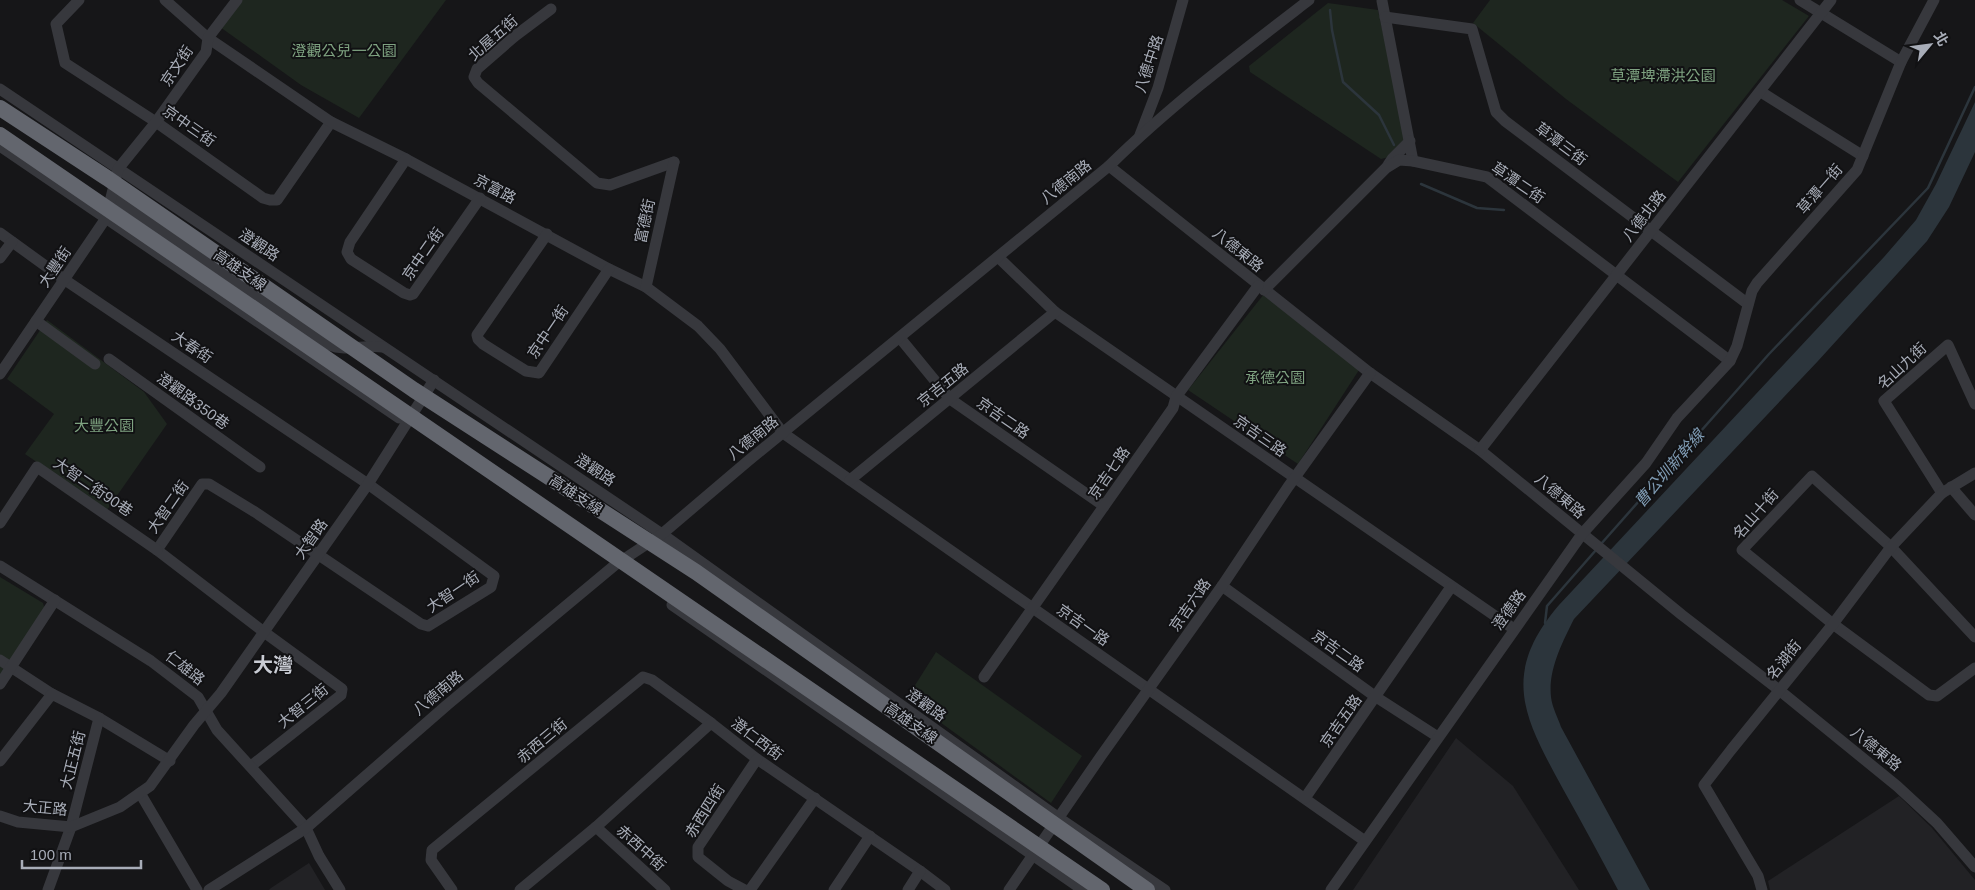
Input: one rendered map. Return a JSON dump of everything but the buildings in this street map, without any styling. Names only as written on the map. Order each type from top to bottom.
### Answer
[{"type":"highway","name":"高雄支線","points":[[0,108],[107,178],[414,390],[696,572],[1147,890]]},
{"type":"highway","name":"高雄支線","points":[[0,135],[1102,890]]},
{"type":"street","name":"京中三街","points":[[79,0],[56,24],[65,63],[156,122],[263,198],[277,200],[331,122]]},
{"type":"street","name":"京富路","points":[[165,0],[208,38],[331,122],[480,198],[609,269],[646,286],[698,326],[720,350],[783,434]]},
{"type":"street","name":"京文街","points":[[118,169],[156,122],[206,52],[208,38],[237,0]]},
{"type":"street","name":"八德中路","points":[[1139,137],[1158,88],[1184,0]]},
{"type":"street","name":"八德南路","points":[[209,890],[306,828],[446,705],[615,565],[662,534],[1109,166],[1139,137],[1221,67],[1309,0]]},
{"type":"street","points":[[1800,0],[1823,12],[1901,62]]},
{"type":"street","name":"八德北路","points":[[1480,450],[1831,0]]},
{"type":"street","name":"草潭一街","points":[[1730,361],[1737,346],[1752,291],[1857,170],[1901,62],[1934,0]]},
{"type":"street","points":[[1382,1],[1413,161]]},
{"type":"street","name":"北屋五街","points":[[552,9],[477,70],[474,77],[478,83],[597,183],[610,185],[674,162]]},
{"type":"street","name":"草潭三街","points":[[1385,17],[1472,29],[1496,112],[1505,121],[1748,304]]},
{"type":"street","name":"澄觀路","points":[[0,89],[662,534],[1059,818],[1165,890]]},
{"type":"street","points":[[1761,92],[1863,156]]},
{"type":"street","points":[[1386,168],[1392,158],[1410,141]]},
{"type":"street","points":[[0,146],[615,565],[1083,890]]},
{"type":"street","name":"京中二街","points":[[406,159],[350,242],[347,252],[351,259],[404,293],[413,294],[480,198]]},
{"type":"street","name":"草潭二街","points":[[1261,288],[1386,168],[1399,160],[1413,161],[1487,177],[1730,361]]},
{"type":"street","name":"富德街","points":[[646,286],[674,162]]},
{"type":"street","name":"八德東路","points":[[1109,166],[1370,373],[1480,450],[1594,544],[1779,690],[1897,786],[1937,823],[1975,868]]},
{"type":"street","name":"大豐街","points":[[0,374],[106,218],[118,169]]},
{"type":"street","points":[[112,196],[329,345],[338,349],[372,345],[385,347]]},
{"type":"street","name":"大春街","points":[[0,233],[65,280],[368,484]]},
{"type":"street","name":"京中一街","points":[[547,234],[478,334],[478,339],[482,344],[526,371],[539,373],[609,269]]},
{"type":"street","points":[[0,258],[12,242]]},
{"type":"street","name":"京吉三路","points":[[998,257],[1055,312],[1514,630]]},
{"type":"street","name":"京吉七路","points":[[984,677],[1173,408],[1176,397],[1261,288]]},
{"type":"street","name":"京吉五路","points":[[850,480],[1055,312]]},
{"type":"street","points":[[36,321],[95,364]]},
{"type":"street","name":"京吉二路","points":[[900,338],[950,399],[1104,506]]},
{"type":"street","name":"名山九街","points":[[1946,490],[1884,400],[1948,345],[1975,404]]},
{"type":"street","name":"澄觀路350巷","points":[[109,359],[260,467]]},
{"type":"street","name":"澄德路","points":[[1331,890],[1582,534],[1646,463],[1677,418],[1730,361]]},
{"type":"street","name":"京吉六路","points":[[1009,890],[1222,586],[1294,478],[1370,373]]},
{"type":"street","name":"大智路","points":[[207,710],[368,484],[434,380]]},
{"type":"street","name":"京吉一路","points":[[783,434],[1305,798],[1365,842]]},
{"type":"street","name":"大智二街90巷","points":[[0,523],[37,468],[157,550]]},
{"type":"street","name":"名湖街","points":[[1762,890],[1758,876],[1704,785],[1833,624],[1891,547],[1946,490],[1975,473]]},
{"type":"street","name":"名山十街","points":[[1975,637],[1891,547],[1812,476],[1742,550],[1833,624],[1930,695],[1937,696],[1975,668]]},
{"type":"street","name":"大智二街","points":[[264,632],[157,550],[178,518],[202,484],[205,483],[255,512],[318,555]]},
{"type":"street","name":"大智一街","points":[[318,555],[421,624],[428,626],[491,587],[494,576],[368,484]]},
{"type":"street","points":[[1946,490],[1975,515]]},
{"type":"street","name":"仁雄路","points":[[0,566],[151,661],[198,697],[217,730],[306,828],[319,856],[340,890]]},
{"type":"street","name":"京吉二路","points":[[1222,586],[1376,697],[1438,737]]},
{"type":"street","name":"京吉五路","points":[[1305,798],[1451,587]]},
{"type":"street","points":[[0,684],[55,600]]},
{"type":"street","name":"大智三街","points":[[251,766],[341,695],[342,689],[264,632]]},
{"type":"street","name":"大正五街","points":[[0,660],[52,694],[99,718],[72,827],[48,890]]},
{"type":"street","name":"赤西三街","points":[[452,890],[431,860],[432,850],[643,677],[652,680],[711,723]]},
{"type":"street","points":[[0,761],[52,694]]},
{"type":"street","name":"大正路","points":[[0,816],[18,822],[72,827],[120,807],[150,786],[207,710]]},
{"type":"street","points":[[99,718],[170,761]]},
{"type":"street","name":"澄仁西街","points":[[520,890],[596,827],[711,723],[757,759],[920,871],[944,890]]},
{"type":"street","name":"赤西四街","points":[[745,890],[728,881],[698,857],[698,846],[757,759]]},
{"type":"street","points":[[140,793],[197,890]]},
{"type":"street","points":[[750,890],[815,798]]},
{"type":"street","name":"赤西中街","points":[[596,827],[665,890]]},
{"type":"street","points":[[834,890],[870,836]]},
{"type":"street","points":[[908,890],[920,871]]},
{"type":"shaded area","points":[[1975,102],[1975,152],[1949,207],[1927,241],[1818,361],[1574,619],[1565,638],[1557,657],[1552,677],[1551,697],[1554,709],[1561,727],[1650,890],[1618,890],[1549,764],[1529,718],[1524,697],[1524,676],[1529,653],[1540,630],[1559,605],[1884,257],[1916,220],[1936,184]]},
{"type":"shaded area","points":[[1456,738],[1513,786],[1579,890],[1353,890]]},
{"type":"shaded area","points":[[1899,796],[1932,828],[1975,880],[1975,890],[1770,890],[1768,881]]},
{"type":"shaded area","points":[[309,863],[325,890],[269,890],[271,888]]},
{"type":"green space","name":"澄觀公兒一公園","points":[[241,0],[446,0],[359,118],[301,85],[220,27]]},
{"type":"green space","name":"草潭埤滯洪公園","points":[[1490,0],[1782,0],[1809,16],[1678,182],[1566,99],[1473,23]]},
{"type":"green space","points":[[1328,3],[1378,10],[1407,142],[1389,157],[1381,159],[1250,72],[1249,66]]},
{"type":"green space","name":"承德公園","points":[[1264,294],[1359,370],[1298,464],[1188,390]]},
{"type":"green space","name":"大豐公園","points":[[47,320],[144,392],[167,424],[107,510],[25,454],[54,414],[7,379]]},
{"type":"green space","points":[[0,577],[43,603],[45,610],[0,676]]},
{"type":"green space","points":[[936,652],[1082,756],[1051,803],[907,698]]},
{"type":"waterway","points":[[1330,10],[1332,30],[1343,82],[1379,115],[1394,145]]},
{"type":"waterway","name":"曹公圳新幹線","points":[[1601,544],[1769,354],[1928,188],[1975,87]]},
{"type":"waterway","points":[[1421,184],[1477,208],[1504,210]]},
{"type":"waterway","name":"曹公圳新幹線","points":[[1545,623],[1547,606],[1596,550]]},
{"type":"district","name":"大灣","points":[[273,665]]}]
